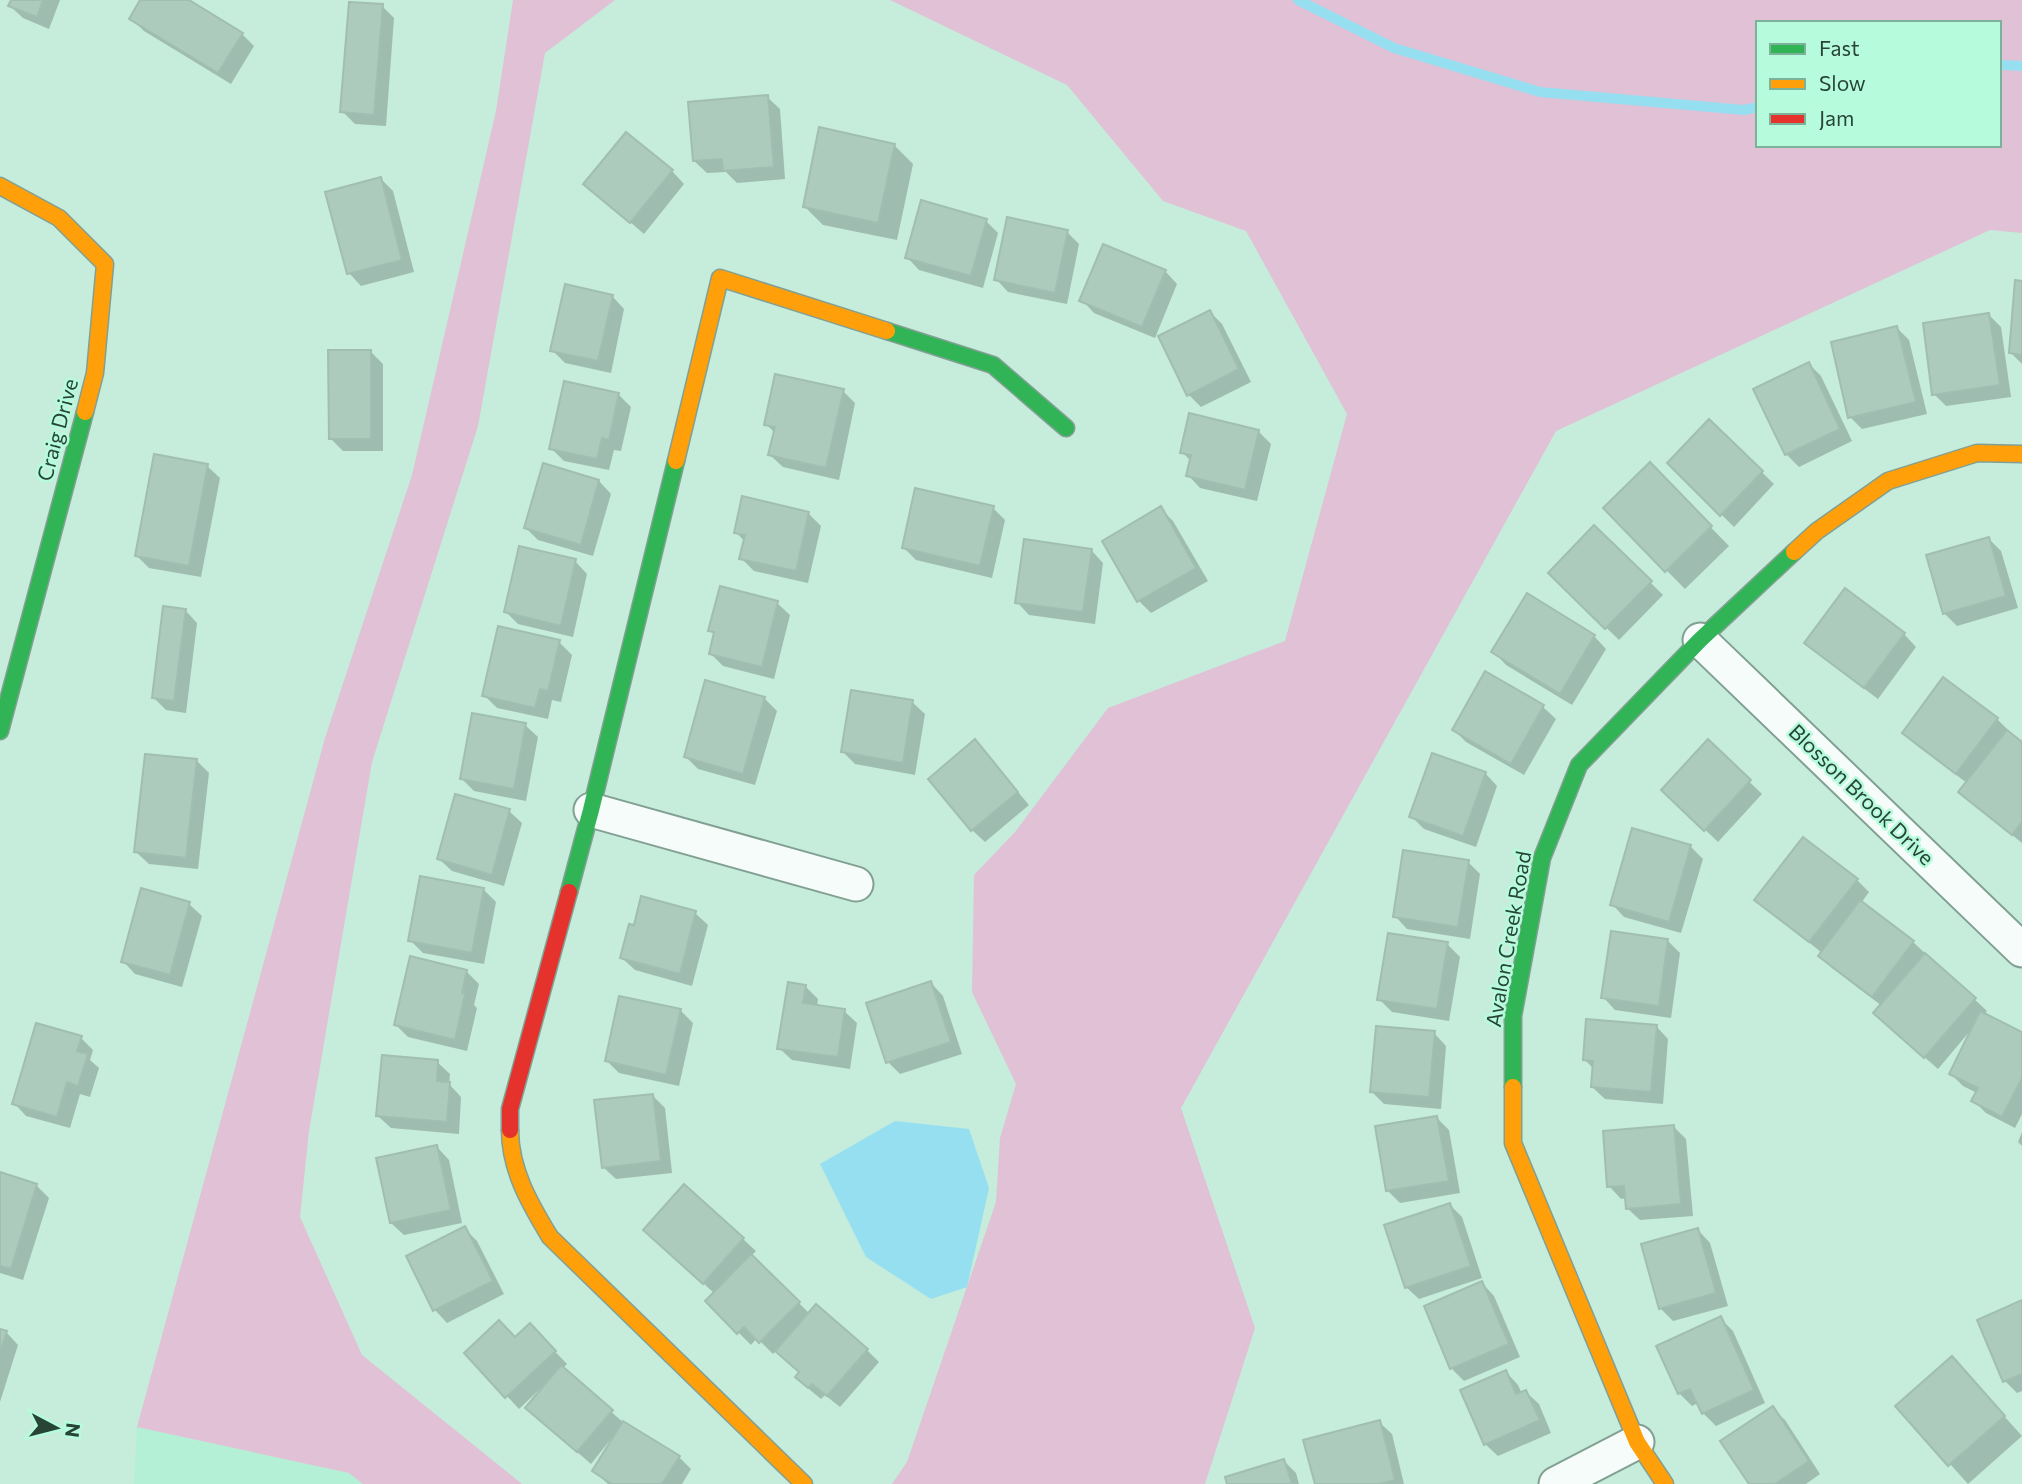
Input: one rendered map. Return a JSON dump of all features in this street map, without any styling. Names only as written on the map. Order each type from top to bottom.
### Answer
[{"type":"street","name":"Craig Drive","points":[[0,186],[59,218],[105,264],[95,373],[0,732]]},
{"type":"street","points":[[804,1484],[550,1237],[524,1194],[510,1146],[510,1109],[591,810],[720,278],[993,365],[1066,428]]},
{"type":"street","name":"Avalon Creek Road","points":[[1665,1484],[1637,1442],[1513,1143],[1513,1016],[1542,858],[1579,765],[1700,640],[1817,531],[1888,481],[1978,453],[2022,454]]},
{"type":"street","name":"Blosson Brook Drive","points":[[1700,640],[2022,950]]},
{"type":"street","points":[[591,810],[856,884]]},
{"type":"street","points":[[1556,1484],[1637,1442]]},
{"type":"shaded area","points":[[513,0],[615,0],[545,53],[478,426],[372,762],[309,1131],[300,1217],[362,1355],[522,1484],[363,1484],[349,1473],[137,1427],[325,738],[412,475],[496,111]]},
{"type":"shaded area","points":[[890,0],[2022,0],[2022,233],[1990,230],[1556,431],[1181,1108],[1255,1328],[1205,1484],[892,1484],[907,1462],[996,1202],[1000,1138],[1016,1084],[972,992],[974,875],[1015,832],[1108,708],[1285,641],[1347,414],[1246,231],[1163,201],[1067,85]]},
{"type":"shaded area","points":[[137,1427],[349,1473],[363,1484],[134,1484]]},
{"type":"water","points":[[895,1121],[969,1129],[989,1188],[967,1287],[931,1299],[866,1257],[820,1164]]},
{"type":"building","points":[[11,0],[43,0],[37,17],[8,6]]},
{"type":"building","points":[[140,0],[189,0],[243,33],[218,73],[129,19]]},
{"type":"building","points":[[349,2],[383,4],[374,115],[340,112]]},
{"type":"building","points":[[768,95],[774,167],[723,171],[722,159],[693,161],[688,102]]},
{"type":"building","points":[[819,127],[895,144],[878,223],[803,207]]},
{"type":"building","points":[[626,132],[673,170],[630,223],[583,184]]},
{"type":"building","points":[[381,177],[402,260],[347,274],[325,192]]},
{"type":"building","points":[[921,200],[987,219],[971,276],[905,258]]},
{"type":"building","points":[[1007,217],[1068,230],[1055,293],[994,280]]},
{"type":"building","points":[[1103,244],[1166,270],[1142,327],[1079,301]]},
{"type":"building","points":[[2015,280],[2022,281],[2022,355],[2009,353]]},
{"type":"building","points":[[565,284],[613,295],[598,361],[550,351]]},
{"type":"building","points":[[1210,310],[1239,369],[1187,396],[1158,336]]},
{"type":"building","points":[[1989,313],[2000,385],[1932,395],[1923,323]]},
{"type":"building","points":[[1897,326],[1916,402],[1848,418],[1831,342]]},
{"type":"building","points":[[328,350],[371,350],[371,439],[329,439]]},
{"type":"building","points":[[1809,362],[1840,429],[1785,455],[1753,389]]},
{"type":"building","points":[[775,374],[844,389],[826,468],[768,455],[775,427],[764,425]]},
{"type":"building","points":[[564,381],[619,393],[609,440],[602,438],[597,459],[549,449]]},
{"type":"building","points":[[1189,413],[1259,430],[1245,490],[1186,476],[1191,455],[1180,453]]},
{"type":"building","points":[[1709,419],[1763,471],[1720,516],[1667,463]]},
{"type":"building","points":[[154,454],[208,464],[189,566],[135,556]]},
{"type":"building","points":[[1650,462],[1712,526],[1665,572],[1603,508]]},
{"type":"building","points":[[543,463],[599,480],[581,545],[524,528]]},
{"type":"building","points":[[915,488],[994,506],[980,566],[902,548]]},
{"type":"building","points":[[742,496],[809,512],[796,571],[739,559],[745,535],[734,533]]},
{"type":"building","points":[[1161,506],[1196,568],[1137,602],[1102,541]]},
{"type":"building","points":[[1594,525],[1652,581],[1605,629],[1548,573]]},
{"type":"building","points":[[1989,537],[2006,596],[1943,614],[1926,555]]},
{"type":"building","points":[[1024,539],[1092,549],[1083,612],[1015,603]]},
{"type":"building","points":[[519,546],[576,559],[561,626],[504,612]]},
{"type":"building","points":[[720,586],[778,601],[762,667],[709,654],[714,632],[708,631]]},
{"type":"building","points":[[1845,588],[1905,633],[1864,688],[1804,643]]},
{"type":"building","points":[[1527,593],[1595,635],[1560,694],[1491,652]]},
{"type":"building","points":[[163,606],[186,609],[174,701],[152,698]]},
{"type":"building","points":[[498,626],[560,640],[548,691],[540,689],[535,708],[482,696]]},
{"type":"building","points":[[1485,671],[1544,705],[1511,764],[1452,730]]},
{"type":"building","points":[[1943,677],[1998,718],[1956,774],[1902,733]]},
{"type":"building","points":[[705,680],[765,697],[743,774],[684,757]]},
{"type":"building","points":[[851,690],[913,700],[903,763],[841,752]]},
{"type":"building","points":[[472,713],[526,723],[514,789],[460,779]]},
{"type":"building","points":[[2007,730],[2022,742],[2022,822],[2012,835],[1958,792]]},
{"type":"building","points":[[975,739],[1018,792],[971,831],[928,779]]},
{"type":"building","points":[[1708,739],[1751,780],[1704,831],[1661,790]]},
{"type":"building","points":[[1432,753],[1486,772],[1463,836],[1409,817]]},
{"type":"building","points":[[145,754],[197,759],[186,858],[134,852]]},
{"type":"building","points":[[455,794],[510,809],[492,875],[437,859]]},
{"type":"building","points":[[1632,828],[1691,845],[1669,922],[1610,905]]},
{"type":"building","points":[[1803,837],[1858,879],[1809,942],[1754,900]]},
{"type":"building","points":[[1403,850],[1469,860],[1458,927],[1393,917]]},
{"type":"building","points":[[420,876],[484,888],[472,953],[408,941]]},
{"type":"building","points":[[141,888],[190,902],[170,975],[121,962]]},
{"type":"building","points":[[641,896],[696,911],[680,974],[620,958],[629,924],[634,925]]},
{"type":"building","points":[[1860,900],[1914,941],[1872,997],[1818,956]]},
{"type":"building","points":[[1611,931],[1668,939],[1659,1006],[1601,998]]},
{"type":"building","points":[[1388,933],[1448,942],[1437,1009],[1377,1000]]},
{"type":"building","points":[[1925,953],[1976,998],[1924,1058],[1873,1013]]},
{"type":"building","points":[[410,956],[467,970],[455,1040],[394,1025]]},
{"type":"building","points":[[931,981],[951,1042],[886,1063],[866,1003]]},
{"type":"building","points":[[788,982],[806,985],[803,1003],[845,1009],[838,1057],[777,1049]]},
{"type":"building","points":[[619,996],[681,1009],[666,1075],[605,1061]]},
{"type":"building","points":[[1980,1011],[2022,1032],[2022,1078],[2002,1117],[1971,1101],[1978,1088],[1949,1074]]},
{"type":"building","points":[[1586,1019],[1657,1025],[1651,1092],[1591,1087],[1593,1061],[1583,1060]]},
{"type":"building","points":[[36,1023],[82,1036],[77,1051],[88,1054],[78,1086],[67,1082],[57,1117],[12,1104]]},
{"type":"building","points":[[1376,1026],[1435,1031],[1429,1097],[1370,1092]]},
{"type":"building","points":[[382,1055],[438,1060],[437,1081],[450,1082],[447,1122],[376,1116]]},
{"type":"building","points":[[653,1094],[661,1161],[602,1168],[594,1100]]},
{"type":"building","points":[[1437,1116],[1449,1181],[1386,1191],[1375,1126]]},
{"type":"building","points":[[1674,1125],[1681,1204],[1626,1209],[1624,1186],[1607,1187],[1603,1131]]},
{"type":"building","points":[[437,1145],[451,1210],[390,1223],[376,1158]]},
{"type":"building","points":[[0,1172],[37,1184],[11,1269],[0,1266]]},
{"type":"building","points":[[684,1184],[744,1238],[703,1284],[643,1230]]},
{"type":"building","points":[[1450,1203],[1471,1266],[1405,1288],[1384,1225]]},
{"type":"building","points":[[465,1226],[493,1281],[433,1311],[406,1256]]},
{"type":"building","points":[[1698,1228],[1716,1293],[1659,1309],[1641,1244]]},
{"type":"building","points":[[751,1254],[800,1302],[759,1343],[744,1327],[737,1334],[705,1301]]},
{"type":"building","points":[[1482,1281],[1509,1344],[1450,1369],[1424,1306]]},
{"type":"building","points":[[2022,1300],[2022,1374],[2003,1382],[1977,1320]]},
{"type":"building","points":[[816,1304],[868,1349],[827,1396],[812,1384],[808,1388],[795,1377],[799,1372],[775,1351]]},
{"type":"building","points":[[1721,1316],[1754,1390],[1702,1414],[1690,1389],[1678,1394],[1656,1346]]},
{"type":"building","points":[[499,1320],[515,1337],[530,1323],[556,1351],[505,1398],[464,1353]]},
{"type":"building","points":[[0,1329],[7,1331],[0,1352]]},
{"type":"building","points":[[1952,1356],[2005,1416],[1948,1466],[1895,1406]]},
{"type":"building","points":[[561,1365],[613,1410],[577,1452],[525,1408]]},
{"type":"building","points":[[1506,1370],[1516,1394],[1526,1390],[1540,1420],[1484,1445],[1460,1390]]},
{"type":"building","points":[[1773,1406],[1809,1461],[1775,1484],[1749,1484],[1720,1441]]},
{"type":"building","points":[[1380,1420],[1395,1480],[1380,1484],[1315,1484],[1303,1440]]},
{"type":"building","points":[[623,1421],[680,1456],[662,1484],[612,1484],[592,1471]]},
{"type":"building","points":[[1284,1459],[1292,1484],[1227,1484],[1225,1477]]},
{"type":"waterway","points":[[1298,0],[1394,48],[1540,92],[1744,110],[1756,107]]},
{"type":"waterway","points":[[2001,65],[2022,66]]},
{"type":"traffic: fast","points":[[887,331],[993,365],[1066,428]]},
{"type":"traffic: fast","points":[[0,731],[85,412]]},
{"type":"traffic: fast","points":[[569,892],[676,461]]},
{"type":"traffic: fast","points":[[1513,1087],[1513,1016],[1542,858],[1579,765],[1700,640],[1794,552]]},
{"type":"traffic: slow","points":[[0,186],[59,218],[105,264],[95,373],[85,412]]},
{"type":"traffic: slow","points":[[676,461],[720,278],[887,331]]},
{"type":"traffic: slow","points":[[1794,552],[1817,531],[1888,481],[1977,453],[2022,454]]},
{"type":"traffic: slow","points":[[1513,1087],[1513,1143],[1637,1442],[1665,1484]]},
{"type":"traffic: slow","points":[[510,1130],[517,1173],[550,1237],[804,1484]]},
{"type":"traffic: jam","points":[[510,1130],[510,1109],[569,892]]}]
